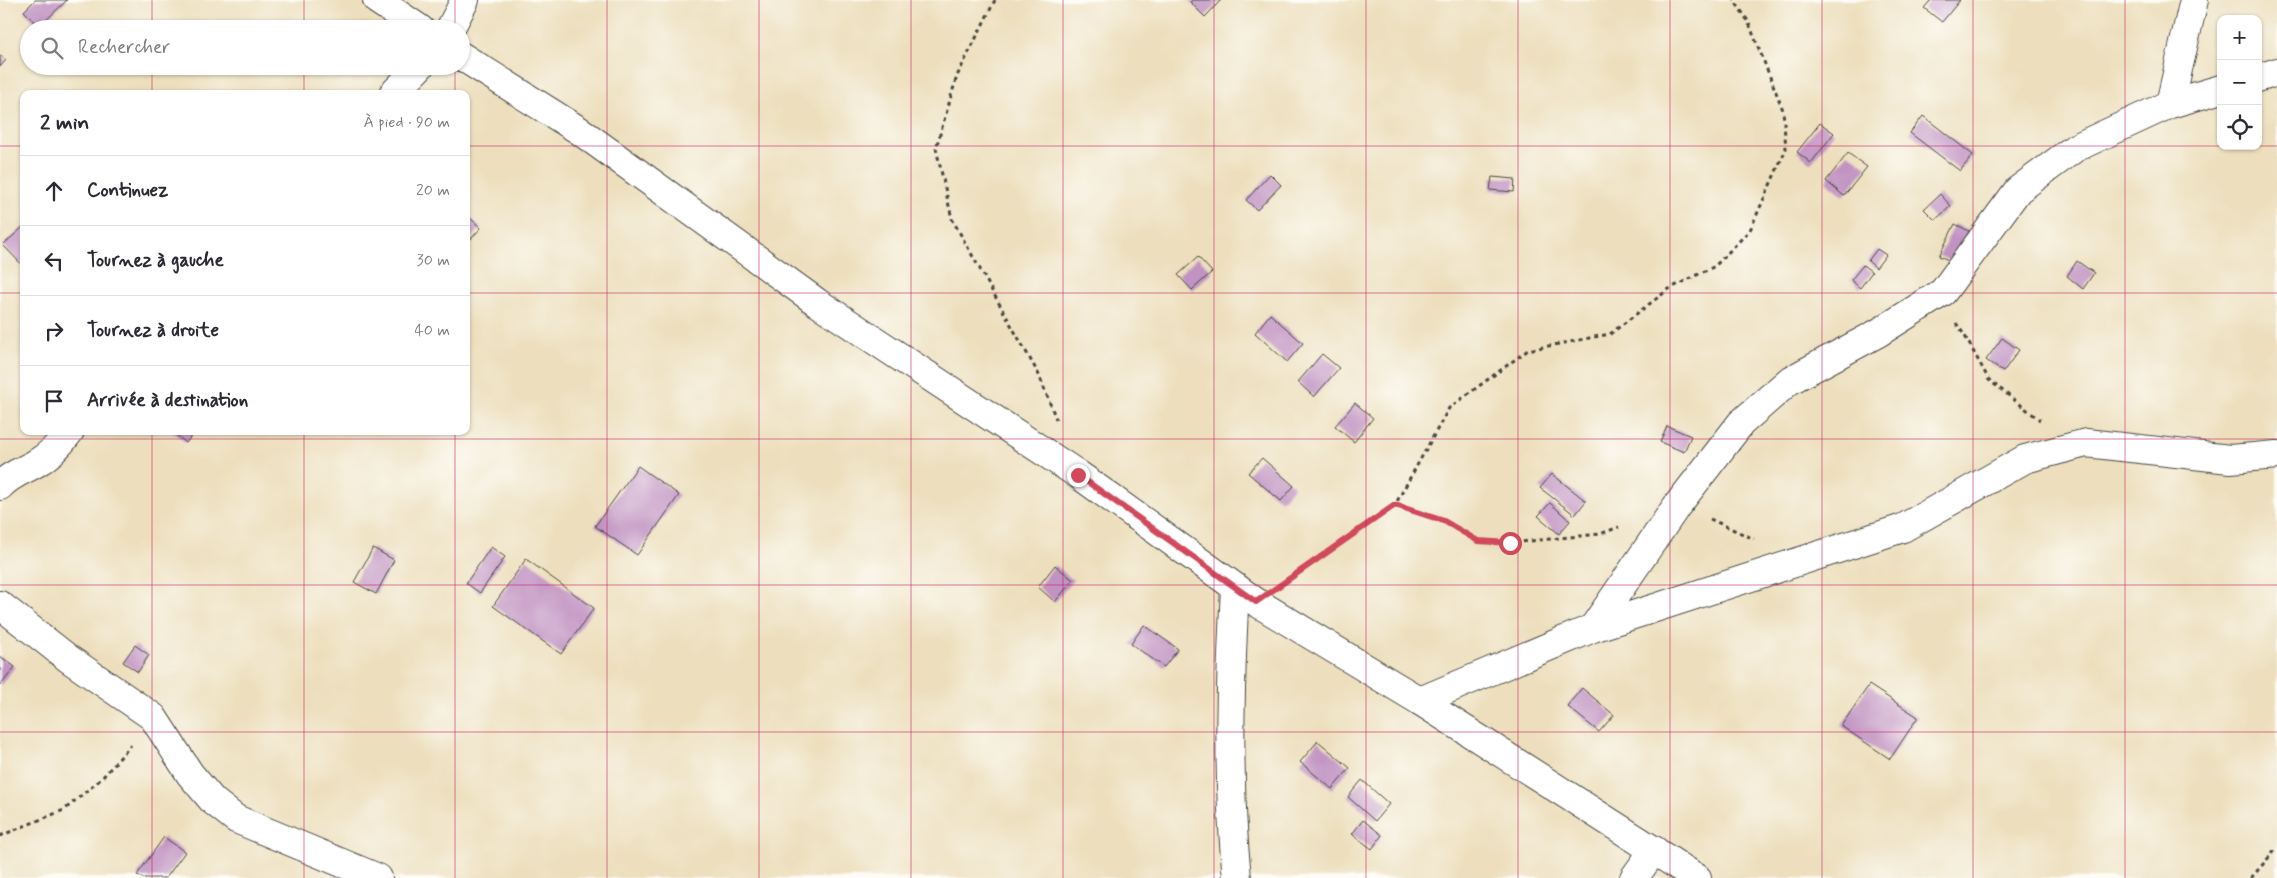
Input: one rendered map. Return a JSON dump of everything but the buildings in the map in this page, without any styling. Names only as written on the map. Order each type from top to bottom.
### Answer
[{"type":"street","points":[[377,0],[407,20]]},
{"type":"street","points":[[455,20],[465,0]]},
{"type":"street","points":[[2170,104],[2194,0]]},
{"type":"street","points":[[470,62],[580,131],[818,303],[1078,475],[1245,595],[1420,701],[1697,878]]},
{"type":"street","points":[[2262,77],[2277,72]]},
{"type":"street","points":[[397,90],[411,75]]},
{"type":"street","points":[[1593,628],[1676,507],[1741,423],[1789,381],[1878,334],[1943,292],[2018,190],[2075,148],[2170,104],[2217,90]]},
{"type":"street","points":[[0,486],[10,475],[34,465],[52,452],[67,435]]},
{"type":"street","points":[[1420,701],[1593,628],[1903,528],[2026,459],[2086,443],[2230,458],[2277,455]]},
{"type":"street","points":[[1237,878],[1231,816],[1230,679],[1245,595]]},
{"type":"street","points":[[0,605],[69,659],[153,716],[190,774],[213,802],[236,819],[378,878]]},
{"type":"street","points":[[1634,878],[1654,850]]},
{"type":"path","points":[[996,0],[956,76],[936,148],[952,220],[1039,375],[1057,420]]},
{"type":"path","points":[[1245,595],[1395,505],[1449,408],[1528,350],[1610,334],[1668,289],[1715,266],[1750,230],[1786,149],[1783,110],[1748,21],[1734,0]]},
{"type":"path","points":[[1943,292],[1957,326],[1965,336],[1989,380],[2040,420],[2068,428],[2086,443]]},
{"type":"path","points":[[1395,505],[1444,521],[1478,541],[1510,543],[1600,534],[1624,526]]},
{"type":"path","points":[[1676,507],[1724,525],[1742,535],[1759,541]]},
{"type":"path","points":[[0,836],[64,810],[102,778],[127,751],[153,716]]},
{"type":"path","points":[[2251,878],[2277,848]]},
{"type":"route","points":[[1078,475],[1256,602],[1395,505],[1444,521],[1478,541],[1510,543]]}]
